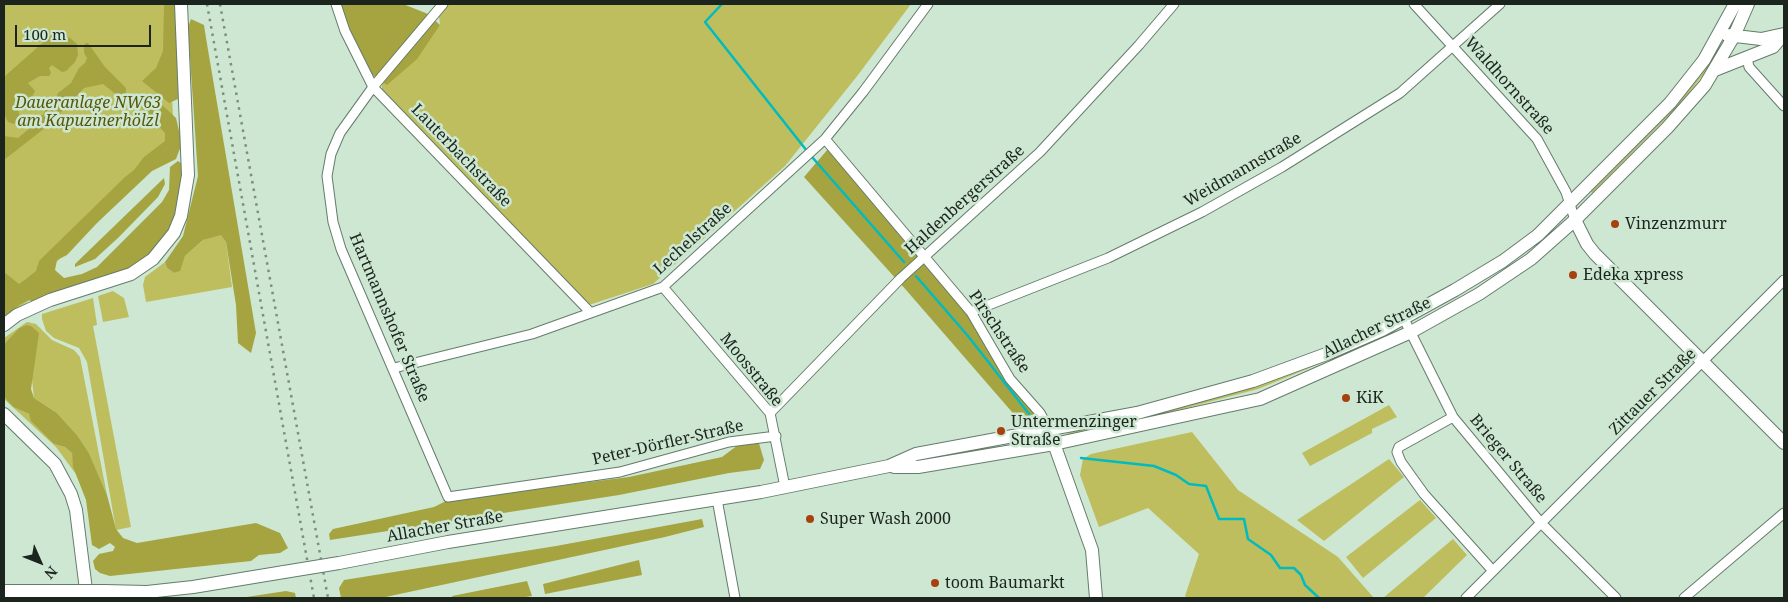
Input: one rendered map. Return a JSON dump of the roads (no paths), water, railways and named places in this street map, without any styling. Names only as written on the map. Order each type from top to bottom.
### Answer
[{"type":"main road","points":[[4,325],[17,315],[50,300],[131,274],[154,258],[174,233],[182,216],[188,175],[181,4]]},
{"type":"main road","name":"Allacher Straße","points":[[4,591],[82,594],[104,591],[147,592],[193,587],[339,563],[448,542],[785,487],[889,466],[916,454],[1138,413],[1253,381],[1329,353],[1404,319],[1520,250],[1670,103],[1704,60],[1735,4]]},
{"type":"main road","name":"Allacher Straße","points":[[889,466],[918,467],[1054,444],[1260,399],[1411,332],[1479,294],[1532,259],[1576,220],[1696,96],[1715,70],[1734,36],[1748,4]]},
{"type":"main road","points":[[1720,34],[1761,39],[1784,34]]},
{"type":"main road","points":[[1715,70],[1773,47],[1784,34]]},
{"type":"main road","name":"Waldhornstraße","points":[[1576,220],[1587,244],[1595,254],[1784,443]]},
{"type":"main road","points":[[4,414],[38,445],[55,464],[66,481],[76,510],[82,594]]},
{"type":"main road","points":[[1049,429],[1092,550],[1096,598]]},
{"type":"street","name":"Lauterbachstraße","points":[[336,4],[345,31],[373,87],[590,312]]},
{"type":"street","name":"Hartmannshofer Straße","points":[[443,4],[373,87],[340,133],[331,154],[327,176],[328,196],[341,249],[394,368],[448,497]]},
{"type":"street","name":"Lechelstraße","points":[[394,368],[532,334],[663,287],[825,139],[863,92],[928,4]]},
{"type":"street","name":"Haldenbergerstraße","points":[[770,413],[923,258],[1040,152],[1139,45],[1174,4]]},
{"type":"street","name":"Waldhornstraße","points":[[1414,4],[1540,143],[1570,202],[1576,220]]},
{"type":"street","name":"Weidmannstraße","points":[[971,312],[1108,258],[1202,212],[1283,166],[1400,93],[1500,4]]},
{"type":"street","points":[[1747,58],[1749,67],[1784,106]]},
{"type":"street","name":"Pirschstraße","points":[[825,139],[923,258],[971,312],[1010,379],[1040,413],[1049,429]]},
{"type":"street","name":"Zittauer Straße","points":[[1466,598],[1784,280]]},
{"type":"street","name":"Moosstraße","points":[[663,287],[770,413],[785,487]]},
{"type":"street","name":"Brieger Straße","points":[[1404,319],[1453,417],[1541,523],[1616,598]]},
{"type":"street","points":[[1453,417],[1399,447],[1397,452],[1401,462],[1424,494],[1494,571]]},
{"type":"street","name":"Peter-Dörfler-Straße","points":[[448,497],[620,472],[729,442],[776,436]]},
{"type":"street","points":[[717,499],[735,598]]},
{"type":"street","points":[[1684,598],[1784,513]]},
{"type":"waterway","points":[[722,4],[705,22],[807,151]]},
{"type":"waterway","points":[[812,157],[904,262]]},
{"type":"waterway","points":[[916,276],[968,336],[1029,414]]},
{"type":"waterway","points":[[1081,458],[1154,466],[1176,475],[1189,484],[1206,486],[1219,519],[1244,519],[1248,539],[1271,555],[1280,568],[1294,568],[1301,575],[1305,585],[1319,598]]},
{"type":"railway","points":[[207,4],[314,598]]},
{"type":"railway","points":[[220,4],[328,598]]},
{"type":"place","name":"Vinzenzmurr","points":[[1615,224]]},
{"type":"place","name":"Edeka xpress","points":[[1573,275]]},
{"type":"place","name":"KiK","points":[[1346,398]]},
{"type":"place","name":"Untermenzinger Straße","points":[[1001,431]]},
{"type":"place","name":"Super Wash 2000","points":[[810,519]]},
{"type":"place","name":"toom Baumarkt","points":[[935,583]]},
{"type":"park label","name":"Daueranlage NW63 am Kapuzinerhölzl","points":[[88,112]]}]
